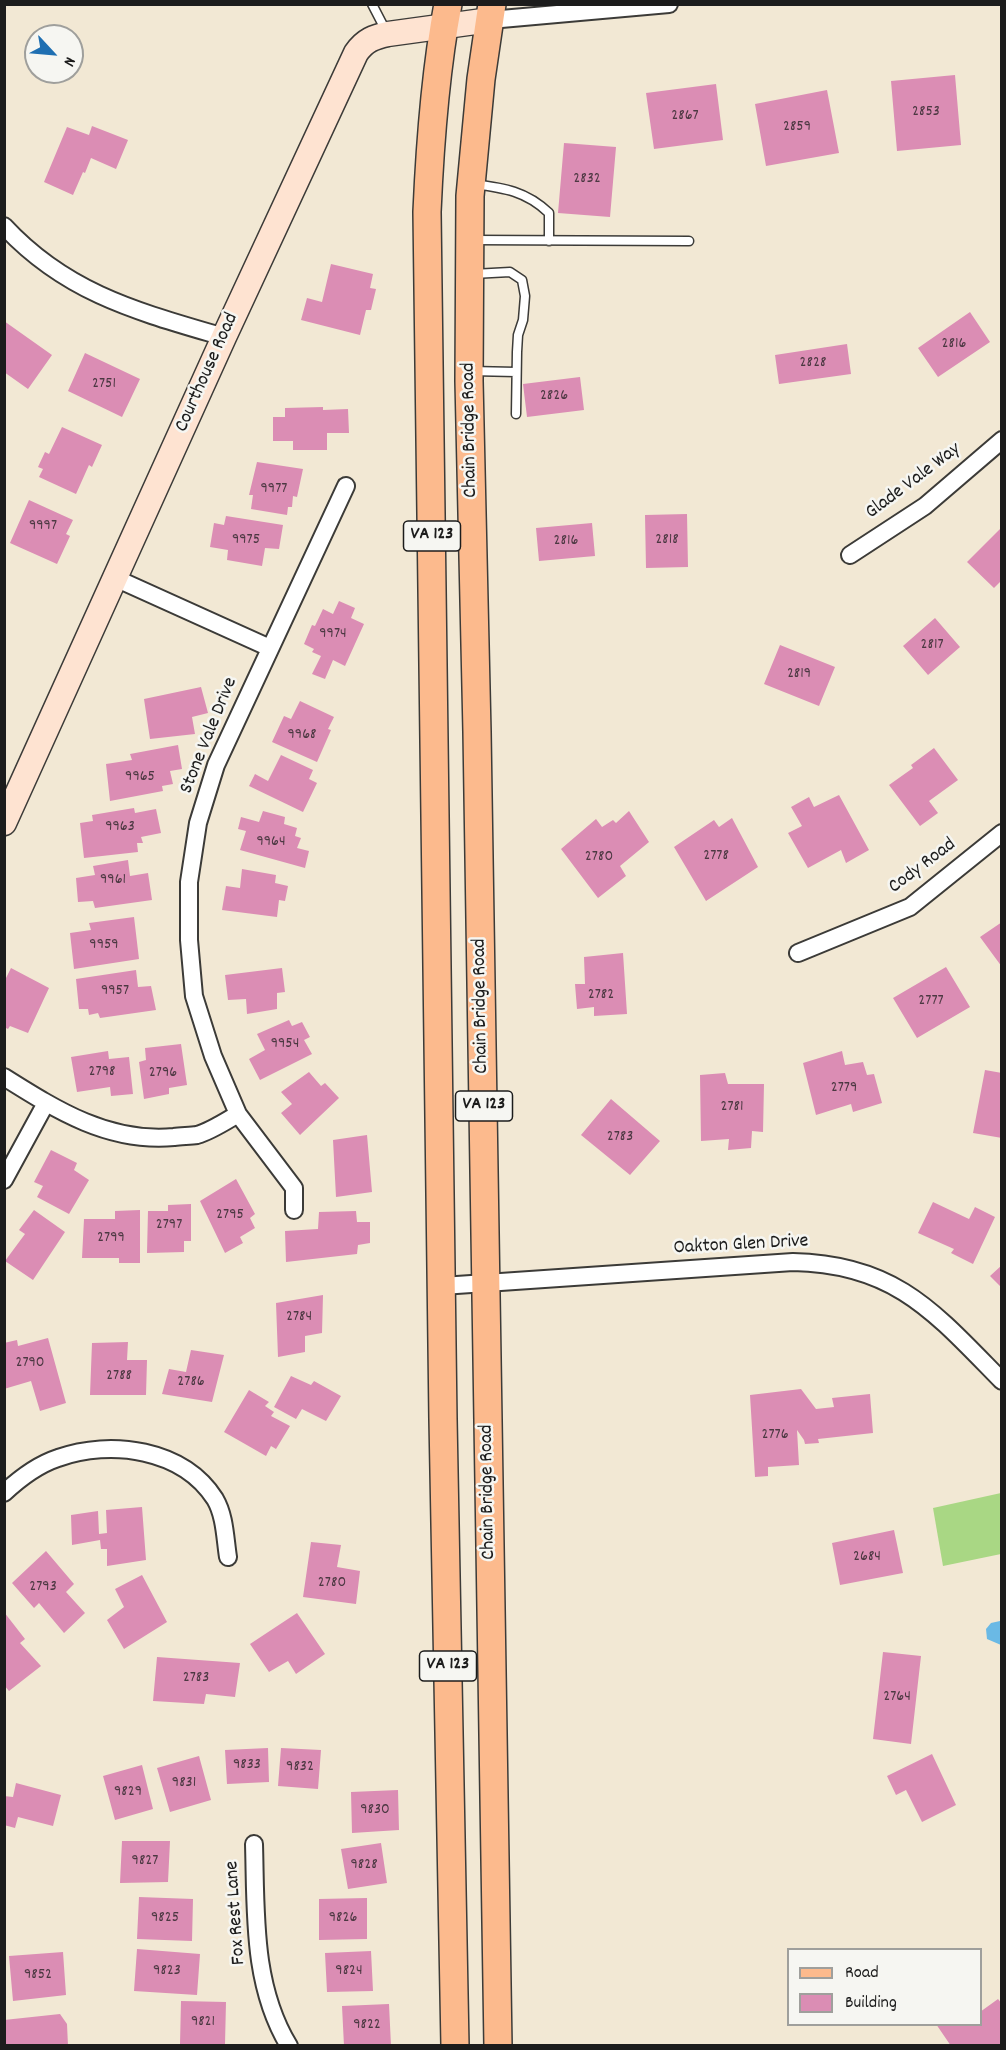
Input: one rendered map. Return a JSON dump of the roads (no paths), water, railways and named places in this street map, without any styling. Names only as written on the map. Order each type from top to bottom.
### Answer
[{"type":"main road","name":"Chain Bridge Road","points":[[491,12],[481,79],[471,183],[469,371],[498,2046]]},
{"type":"main road","name":"Chain Bridge Road","points":[[446,15],[430,153],[427,212],[455,2046]]},
{"type":"street","points":[[491,12],[669,4]]},
{"type":"street","name":"Courthouse Road","points":[[4,823],[356,52],[362,44],[372,38],[446,15],[491,12]]},
{"type":"street","points":[[4,226],[37,258],[56,272],[97,295],[133,310],[224,337]]},
{"type":"street","name":"Glade Vale Way","points":[[850,555],[925,506],[1002,440]]},
{"type":"street","name":"Stone Vale Drive","points":[[294,1210],[294,1188],[238,1114],[213,1056],[194,996],[189,940],[189,882],[198,823],[216,765],[346,486]]},
{"type":"street","points":[[115,578],[270,648]]},
{"type":"street","name":"Cody Road","points":[[798,953],[910,907],[1002,833]]},
{"type":"street","points":[[4,1077],[46,1103],[89,1125],[129,1135],[159,1138],[198,1135],[238,1114]]},
{"type":"street","points":[[4,1180],[46,1103]]},
{"type":"street","name":"Oakton Glen Drive","points":[[442,1286],[793,1262],[832,1265],[887,1282],[916,1299],[941,1319],[1002,1381]]},
{"type":"street","points":[[4,1493],[19,1479],[35,1469],[57,1458],[76,1453],[102,1449],[132,1450],[158,1456],[184,1467],[200,1479],[216,1501],[223,1520],[228,1557]]},
{"type":"street","name":"Fox Rest Lane","points":[[254,1844],[256,1945],[266,1991],[280,2031],[290,2046]]},
{"type":"lane","points":[[372,4],[388,34]]},
{"type":"lane","points":[[471,183],[504,188],[536,200],[549,213],[549,241]]},
{"type":"lane","points":[[470,240],[689,242]]},
{"type":"lane","points":[[470,274],[510,272],[522,280],[525,296],[524,320],[518,335],[516,414]]},
{"type":"lane","points":[[469,371],[516,372]]},
{"type":"water","points":[[1000,1621],[1001,1645],[987,1639],[986,1629],[991,1623]]}]
